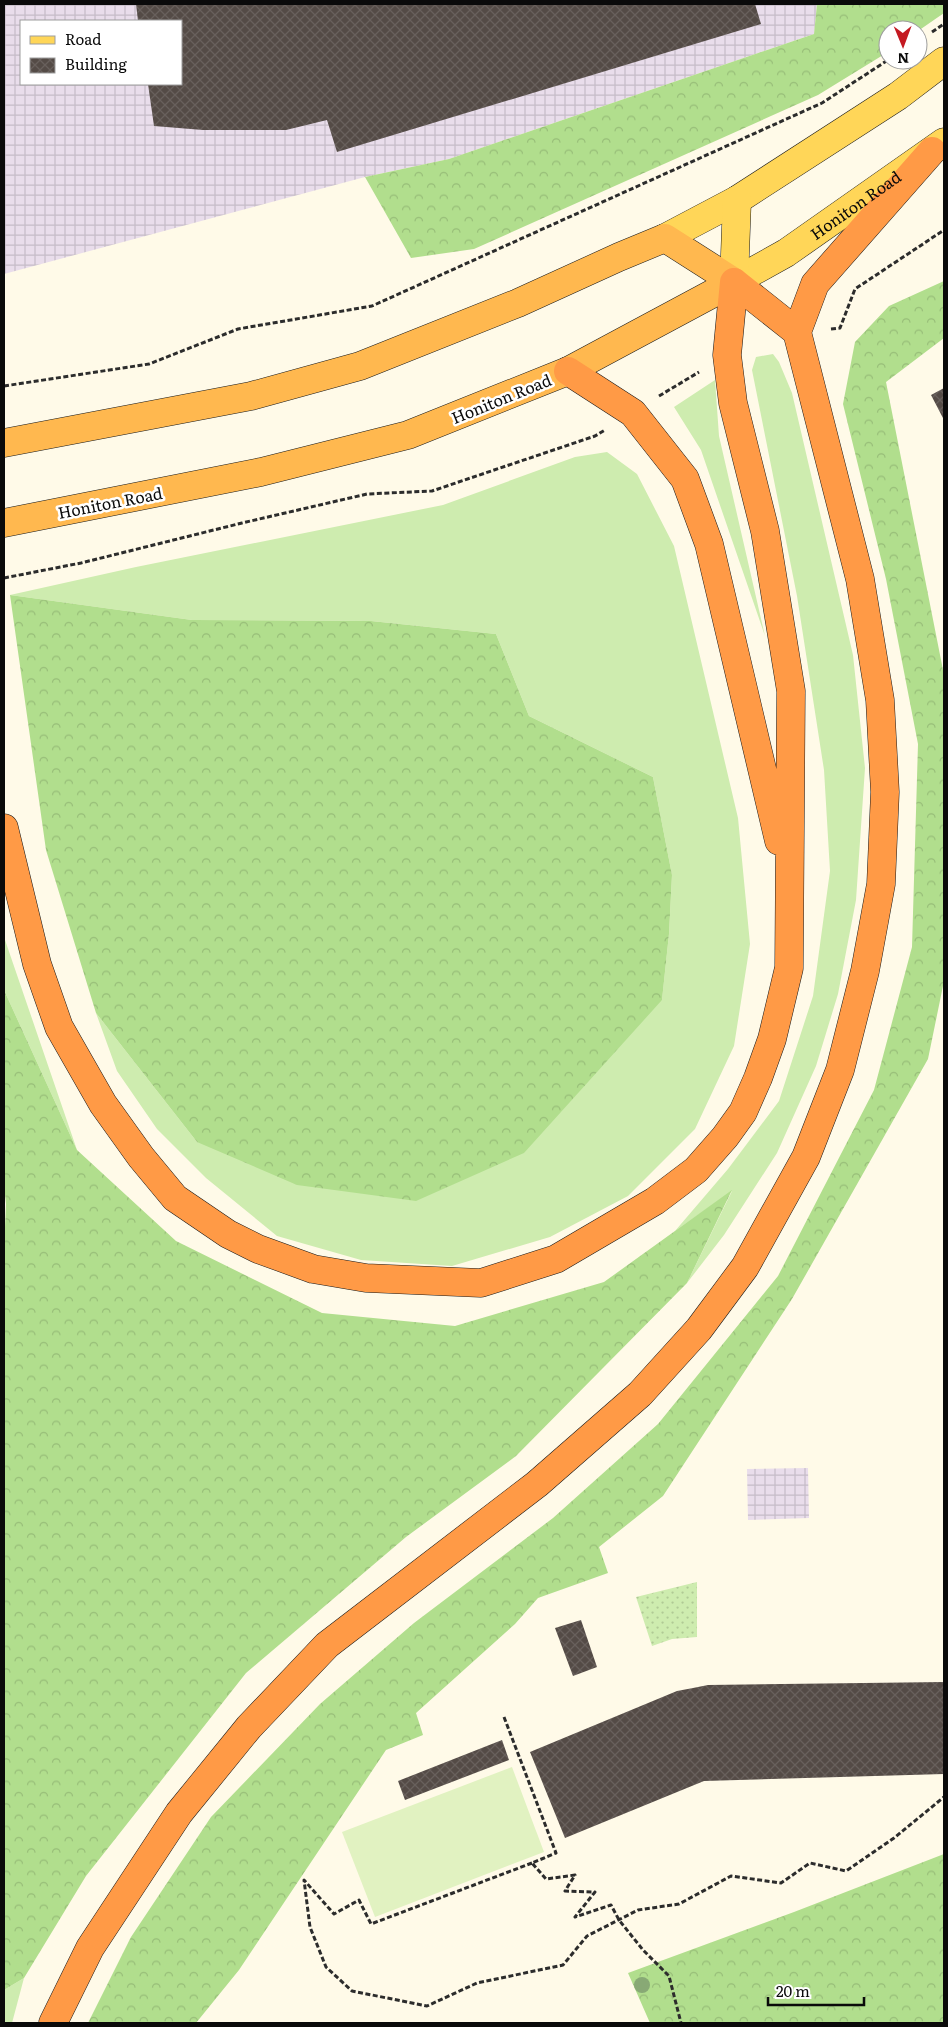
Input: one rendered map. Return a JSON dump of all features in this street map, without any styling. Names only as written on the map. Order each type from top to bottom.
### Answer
[{"type":"highway","points":[[53,2023],[90,1948],[179,1813],[249,1727],[327,1645],[537,1484],[640,1394],[699,1329],[745,1267],[806,1156],[840,1070],[865,971],[881,884],[885,792],[880,700],[860,579],[797,332],[815,284],[938,146]]},
{"type":"highway","points":[[4,444],[251,396],[360,366],[518,303],[665,238],[734,282],[797,332]]},
{"type":"highway","points":[[4,828],[37,964],[59,1026],[103,1104],[141,1157],[175,1198],[228,1234],[258,1249],[313,1269],[366,1278],[480,1283],[556,1259],[654,1201],[696,1170],[725,1137],[743,1112],[772,1039],[789,968],[791,691],[765,531],[733,403],[727,354],[734,282]]},
{"type":"highway","name":"Honiton Road","points":[[4,523],[261,472],[408,435],[568,371],[734,282]]},
{"type":"highway","points":[[568,371],[633,413],[685,479],[709,544],[790,886]]},
{"type":"main road","points":[[665,238],[737,200],[898,96],[944,61]]},
{"type":"main road","name":"Honiton Road","points":[[734,282],[786,253],[938,146]]},
{"type":"main road","points":[[734,282],[737,200]]},
{"type":"path","points":[[4,386],[149,364],[238,329],[372,306],[822,103],[878,67]]},
{"type":"path","points":[[840,328],[855,289],[944,230]]},
{"type":"path","points":[[4,578],[81,563],[367,494],[432,491],[595,436]]},
{"type":"path","points":[[504,1717],[556,1853],[371,1924],[359,1900],[334,1914],[304,1880],[310,1927],[326,1967],[352,1991],[427,2006],[477,1983],[563,1965],[587,1936],[638,1910],[679,1904],[732,1876],[781,1883],[810,1863],[846,1871],[894,1838],[944,1797]]},
{"type":"path","points":[[532,1862],[546,1879],[575,1875],[564,1891],[595,1892],[575,1917],[611,1905],[619,1920],[643,1950],[669,1976],[681,2023]]},
{"type":"shaded area","points":[[4,4],[817,4],[814,34],[449,159],[365,177],[4,274]]},
{"type":"shaded area","points":[[808,1468],[809,1518],[748,1520],[747,1469]]},
{"type":"green space","points":[[817,4],[944,4],[944,13],[928,24],[928,20],[878,20],[878,58],[818,95],[474,249],[411,258],[365,177],[449,159],[814,34]]},
{"type":"green space","points":[[944,281],[944,338],[886,382],[944,675],[944,981],[928,1059],[792,1299],[663,1496],[599,1547],[608,1573],[538,1598],[515,1624],[416,1713],[423,1735],[386,1750],[239,1970],[196,2023],[88,2023],[131,1937],[211,1817],[320,1704],[414,1623],[553,1518],[658,1424],[778,1276],[874,1090],[912,947],[918,744],[886,579],[843,404],[855,342],[889,306]]},
{"type":"green space","points":[[773,354],[779,362],[792,393],[853,655],[865,768],[856,900],[838,994],[816,1066],[777,1153],[724,1235],[687,1283],[732,1191],[675,1231],[728,1169],[779,1101],[813,996],[830,871],[824,770],[797,596],[752,370],[756,357]]},
{"type":"green space","points":[[715,380],[719,436],[765,636],[701,450],[674,407]]},
{"type":"green space","points":[[607,452],[637,474],[674,546],[738,818],[750,944],[734,1046],[695,1129],[628,1196],[550,1237],[452,1266],[361,1260],[277,1236],[206,1178],[157,1129],[117,1071],[96,1013],[197,1142],[662,1000],[669,934],[672,875],[653,777],[529,716],[496,634],[371,621],[192,620],[10,595],[136,567],[443,505],[575,457]]},
{"type":"green space","points":[[10,595],[192,620],[371,621],[496,634],[529,716],[653,777],[672,875],[669,934],[662,1000],[524,1153],[416,1201],[297,1185],[197,1142],[96,1013],[46,850]]},
{"type":"green space","points":[[4,937],[77,1150],[4,990]]},
{"type":"green space","points":[[4,990],[77,1150],[176,1241],[322,1313],[455,1326],[604,1282],[732,1190],[687,1283],[516,1456],[406,1537],[246,1673],[86,1876],[24,1978],[4,1990],[4,1250],[6,1204],[4,1185]]},
{"type":"green space","points":[[697,1582],[697,1637],[672,1639],[652,1646],[636,1597]]},
{"type":"green space","points":[[512,1767],[544,1852],[375,1917],[342,1832]]},
{"type":"green space","points":[[944,1854],[944,2023],[650,2023],[628,1973]]},
{"type":"green space","points":[[24,1978],[12,2023],[4,2023],[4,1990]]},
{"type":"building","points":[[136,4],[755,4],[761,24],[337,152],[327,120],[286,130],[203,130],[154,126],[148,85],[182,85],[182,20],[138,20]]},
{"type":"building","points":[[944,388],[944,420],[931,395]]},
{"type":"building","points":[[581,1620],[597,1667],[573,1676],[555,1628]]},
{"type":"building","points":[[944,1682],[944,1774],[704,1781],[565,1838],[530,1752],[677,1691],[708,1685]]},
{"type":"building","points":[[502,1740],[509,1760],[405,1800],[398,1781]]}]
